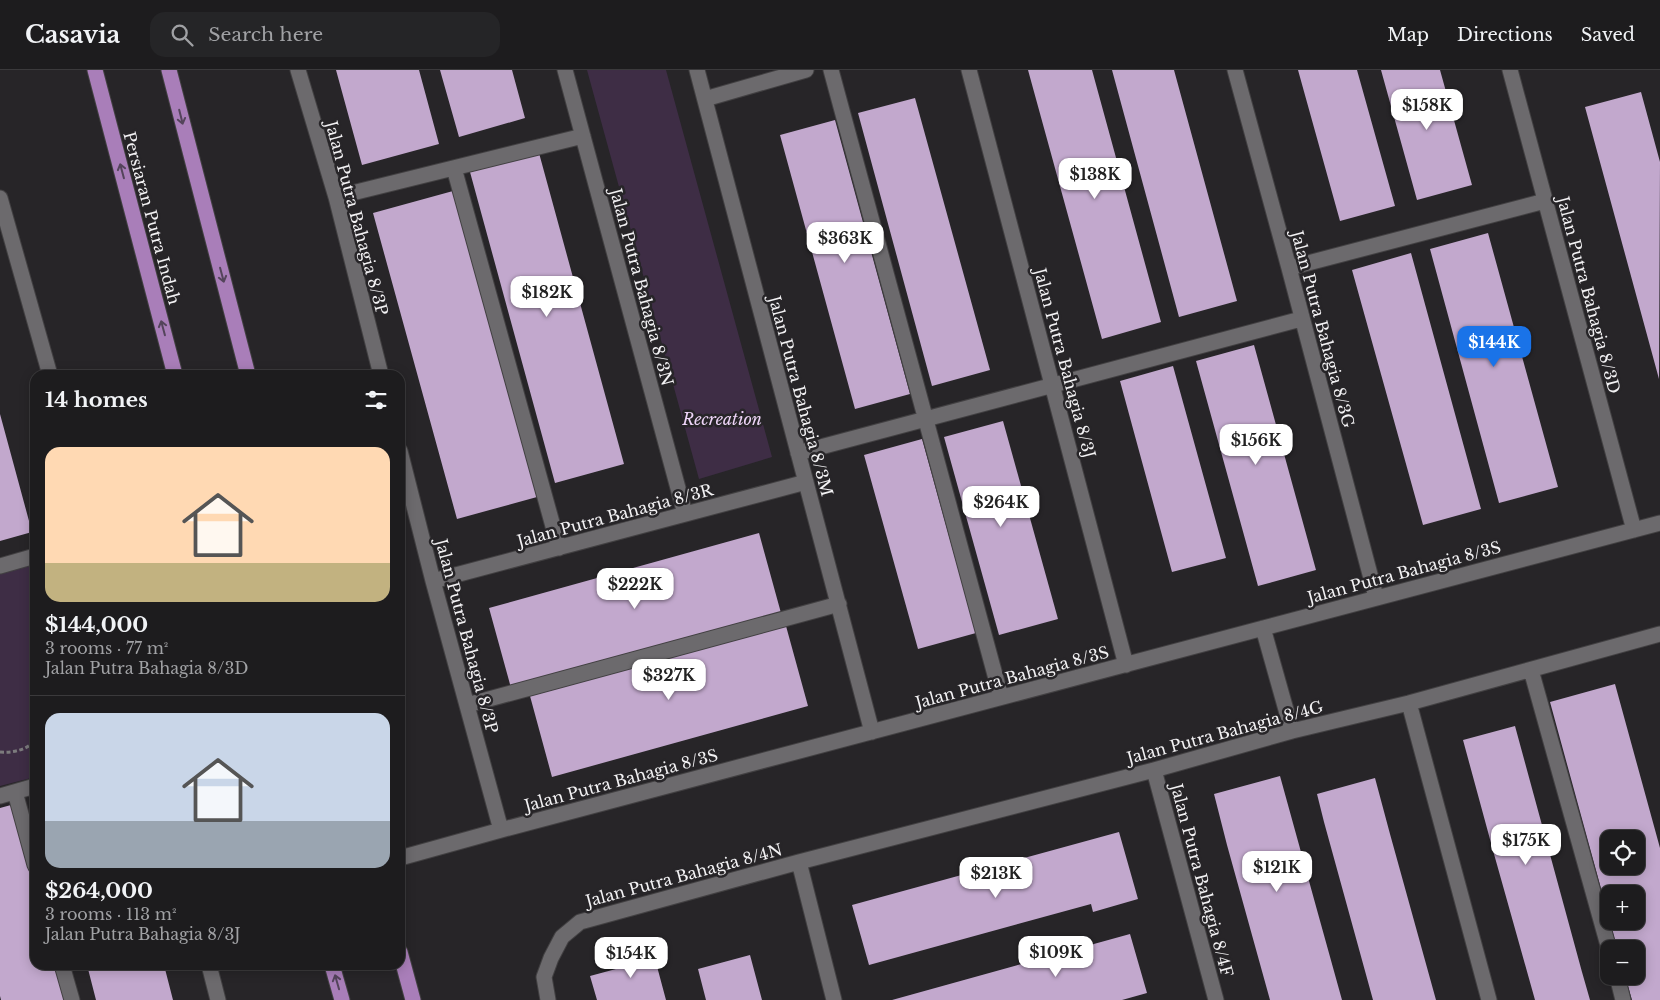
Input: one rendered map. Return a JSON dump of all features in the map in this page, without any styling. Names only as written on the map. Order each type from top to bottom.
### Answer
[{"type":"main road","name":"Persiaran Putra Indah","points":[[95,70],[174,370]]},
{"type":"main road","points":[[169,70],[247,370]]},
{"type":"main road","points":[[405,969],[414,1000]]},
{"type":"main road","points":[[333,970],[342,1000]]},
{"type":"street","name":"Jalan Putra Bahagia 8/3P","points":[[298,70],[336,197],[380,370]]},
{"type":"street","name":"Jalan Putra Bahagia 8/3N","points":[[565,70],[685,514]]},
{"type":"street","name":"Jalan Putra Bahagia 8/3M","points":[[697,70],[872,732]]},
{"type":"street","points":[[704,99],[806,70]]},
{"type":"street","points":[[831,70],[1001,698]]},
{"type":"street","name":"Jalan Putra Bahagia 8/3J","points":[[970,70],[1126,665]]},
{"type":"street","name":"Jalan Putra Bahagia 8/3G","points":[[1235,70],[1376,597]]},
{"type":"street","name":"Jalan Putra Bahagia 8/3D","points":[[1512,70],[1545,201],[1634,530]]},
{"type":"street","points":[[336,197],[583,136]]},
{"type":"street","points":[[454,168],[559,548]]},
{"type":"street","points":[[0,198],[49,370]]},
{"type":"street","points":[[1289,268],[1545,201]]},
{"type":"street","points":[[798,453],[1301,319]]},
{"type":"street","name":"Jalan Putra Bahagia 8/3P","points":[[405,470],[433,581],[501,830]]},
{"type":"street","name":"Jalan Putra Bahagia 8/3R","points":[[433,581],[806,482]]},
{"type":"street","name":"Jalan Putra Bahagia 8/3S","points":[[405,857],[1660,523]]},
{"type":"street","points":[[0,566],[30,557]]},
{"type":"street","points":[[467,705],[839,604]]},
{"type":"street","points":[[1263,628],[1292,731]]},
{"type":"street","name":"Jalan Putra Bahagia 8/4G","points":[[799,862],[1154,770],[1292,731],[1409,703],[1660,634]]},
{"type":"street","points":[[1531,670],[1606,940]]},
{"type":"street","points":[[1409,703],[1489,1000]]},
{"type":"street","name":"Jalan Putra Bahagia 8/4F","points":[[1154,770],[1216,1000]]},
{"type":"street","points":[[0,796],[30,788]]},
{"type":"street","points":[[15,792],[30,847]]},
{"type":"street","points":[[799,862],[834,1000]]},
{"type":"street","name":"Jalan Putra Bahagia 8/4N","points":[[548,1000],[544,977],[551,958],[562,937],[580,922],[799,862]]},
{"type":"street","points":[[63,970],[72,1000]]},
{"type":"street","points":[[210,970],[218,1000]]},
{"type":"street","points":[[1619,985],[1623,1000]]},
{"type":"path","points":[[0,752],[24,749],[30,745]]},
{"type":"green space","name":"Recreation","points":[[587,70],[666,70],[772,457],[699,479]]},
{"type":"green space","points":[[30,564],[30,778],[0,786],[0,573]]},
{"type":"building","points":[[336,70],[419,70],[439,144],[362,165]]},
{"type":"building","points":[[440,70],[512,70],[525,118],[459,137]]},
{"type":"building","points":[[1028,70],[1092,70],[1161,322],[1102,339]]},
{"type":"building","points":[[1112,70],[1174,70],[1237,301],[1179,317]]},
{"type":"building","points":[[1298,70],[1357,70],[1395,206],[1340,221]]},
{"type":"building","points":[[1381,70],[1440,70],[1472,185],[1417,200]]},
{"type":"building","points":[[1641,92],[1660,162],[1659,379],[1585,107]]},
{"type":"building","points":[[915,98],[990,370],[932,386],[858,113]]},
{"type":"building","points":[[835,120],[910,394],[855,409],[780,135]]},
{"type":"building","points":[[539,153],[624,464],[555,483],[470,172]]},
{"type":"building","points":[[453,191],[537,497],[457,519],[373,213]]},
{"type":"building","points":[[1488,233],[1558,487],[1499,503],[1430,249]]},
{"type":"building","points":[[1411,253],[1481,509],[1423,525],[1352,270]]},
{"type":"building","points":[[1254,345],[1316,570],[1258,586],[1196,361]]},
{"type":"building","points":[[1173,366],[1226,558],[1172,572],[1120,381]]},
{"type":"building","points":[[0,414],[30,525],[30,533],[0,541]]},
{"type":"building","points":[[1003,421],[1058,619],[999,635],[944,437]]},
{"type":"building","points":[[922,439],[976,633],[918,649],[864,455]]},
{"type":"building","points":[[759,533],[781,613],[511,688],[489,608]]},
{"type":"building","points":[[786,626],[808,706],[552,777],[530,696]]},
{"type":"building","points":[[1615,684],[1660,848],[1660,1000],[1632,1000],[1628,985],[1645,985],[1645,940],[1615,940],[1612,930],[1645,930],[1645,885],[1600,885],[1550,702]]},
{"type":"building","points":[[1515,726],[1590,1000],[1535,1000],[1494,854],[1463,740]]},
{"type":"building","points":[[1280,776],[1342,1000],[1270,1000],[1227,845],[1214,794]]},
{"type":"building","points":[[1375,778],[1436,1000],[1373,1000],[1324,822],[1317,794]]},
{"type":"building","points":[[11,805],[30,875],[30,970],[55,970],[64,1000],[1,1000],[0,808]]},
{"type":"building","points":[[1119,832],[1138,899],[1093,912],[1091,904],[869,965],[852,905]]},
{"type":"building","points":[[1130,934],[1147,993],[1122,1000],[892,1000]]},
{"type":"building","points":[[651,944],[666,1000],[597,1000],[590,976],[627,966],[624,952]]},
{"type":"building","points":[[750,955],[762,1000],[706,1000],[698,969]]},
{"type":"building","points":[[88,970],[165,970],[173,1000],[96,1000]]}]
